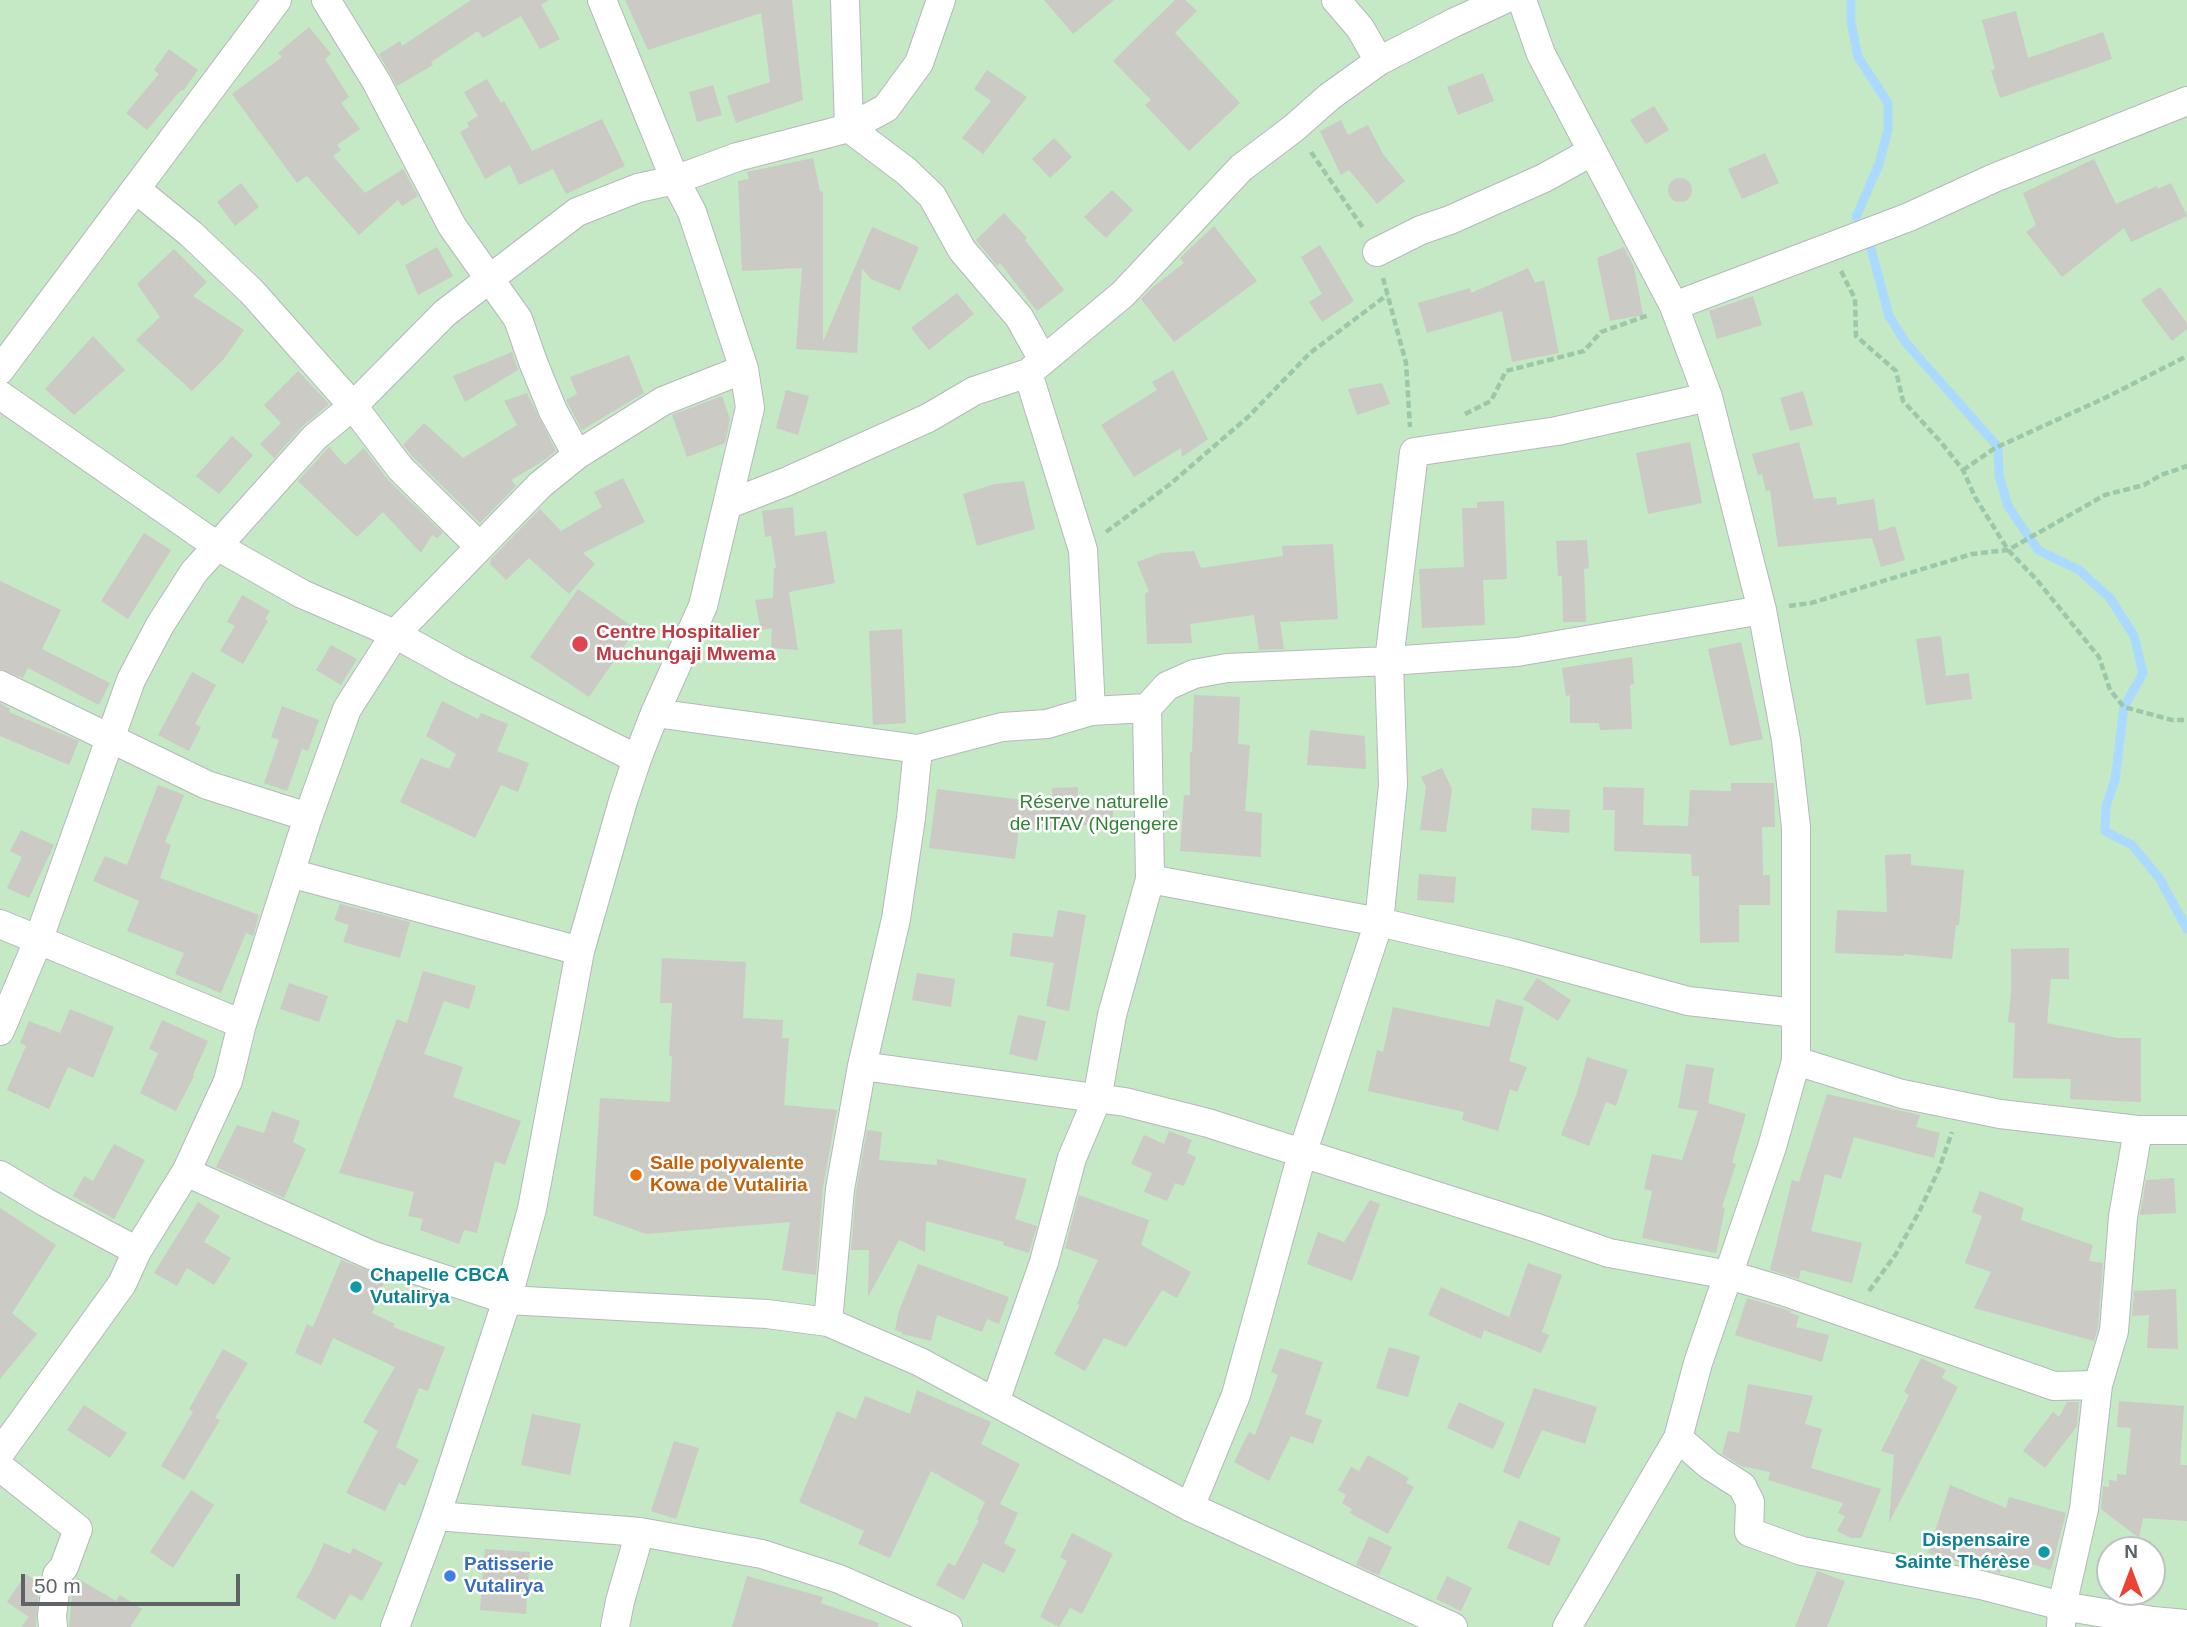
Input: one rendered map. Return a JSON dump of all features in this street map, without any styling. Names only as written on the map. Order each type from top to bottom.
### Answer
[{"type":"street","points":[[0,370],[277,0]]},
{"type":"street","points":[[326,0],[376,81],[452,226],[518,319],[553,411],[577,455]]},
{"type":"street","points":[[395,1627],[436,1516],[507,1300],[532,1209],[580,951],[622,801],[655,713],[703,606],[750,408],[744,369],[692,212],[675,180],[602,0]]},
{"type":"street","points":[[845,0],[849,128]]},
{"type":"street","points":[[0,1031],[38,941],[131,680],[160,625],[194,572],[315,437],[353,406],[445,313],[577,212],[638,188],[675,180],[737,157],[849,128],[886,108],[919,63],[941,0]]},
{"type":"street","points":[[1336,0],[1360,28],[1379,61]]},
{"type":"street","points":[[729,504],[788,481],[928,418],[974,391],[1036,367],[1123,294],[1241,168],[1294,128],[1329,97],[1379,61],[1503,0]]},
{"type":"street","points":[[1522,0],[1541,54],[1674,306],[1708,397],[1762,610],[1786,740],[1796,827],[1796,1061],[1772,1147],[1698,1363],[1678,1438],[1567,1627]]},
{"type":"street","points":[[1674,306],[1829,245],[1909,217],[1994,178],[2187,101]]},
{"type":"street","points":[[849,128],[906,171],[932,196],[962,250],[1019,317],[1036,367],[1083,550],[1091,711]]},
{"type":"street","points":[[1377,252],[1421,230],[1544,178],[1591,152]]},
{"type":"street","points":[[137,190],[191,234],[252,292],[353,406],[400,468],[479,547]]},
{"type":"street","points":[[0,1453],[121,1284],[137,1251],[186,1172],[228,1081],[242,1024],[290,873],[347,709],[395,634],[468,562],[479,547],[540,485],[577,455],[663,401],[744,369]]},
{"type":"street","points":[[0,395],[217,547],[302,594],[395,634],[458,669],[637,759]]},
{"type":"street","points":[[1190,1507],[1236,1395],[1303,1154],[1379,922],[1393,785],[1388,661],[1414,452],[1557,431],[1708,397]]},
{"type":"street","points":[[995,1402],[1044,1262],[1072,1158],[1097,1099],[1112,1014],[1150,879],[1147,708],[1167,686],[1194,674],[1227,668],[1517,652],[1664,629],[1762,610]]},
{"type":"street","points":[[0,685],[206,785],[308,817]]},
{"type":"street","points":[[655,713],[918,749],[1002,727],[1047,724],[1091,711],[1147,708]]},
{"type":"street","points":[[828,1322],[840,1189],[862,1066],[896,919],[918,749]]},
{"type":"street","points":[[290,873],[580,951]]},
{"type":"street","points":[[1150,879],[1379,922],[1512,953],[1688,1001],[1796,1013]]},
{"type":"street","points":[[0,924],[242,1024]]},
{"type":"street","points":[[1796,1061],[1902,1094],[2000,1114],[2138,1130],[2187,1130]]},
{"type":"street","points":[[862,1066],[1125,1102],[1208,1123],[1609,1253],[1729,1275],[1852,1314],[2054,1386],[2098,1385]]},
{"type":"street","points":[[2062,1617],[2084,1509],[2098,1385],[2114,1331],[2123,1217],[2138,1130]]},
{"type":"street","points":[[186,1172],[371,1255],[507,1300],[767,1314],[828,1322],[920,1362],[1190,1507],[1453,1627]]},
{"type":"street","points":[[0,1175],[137,1251]]},
{"type":"street","points":[[1678,1438],[1709,1465],[1742,1486],[1750,1502],[1749,1532],[1802,1551],[1982,1585],[2062,1617],[2187,1623]]},
{"type":"street","points":[[0,1467],[78,1529],[64,1567],[57,1575],[53,1627]]},
{"type":"street","points":[[436,1516],[640,1532],[762,1554],[839,1579],[902,1617],[947,1627]]},
{"type":"street","points":[[615,1627],[640,1532]]},
{"type":"path","points":[[1294,128],[1341,194],[1377,252],[1406,363],[1414,452]]},
{"type":"path","points":[[1829,245],[1855,299],[1856,336],[1896,371],[1903,401],[1963,470],[1975,497],[2008,550],[2036,579],[2099,657],[2110,690],[2124,707],[2172,720],[2187,720]]},
{"type":"path","points":[[1083,550],[1168,485],[1248,417],[1310,353],[1387,295]]},
{"type":"path","points":[[1460,417],[1491,401],[1506,371],[1584,351],[1601,332],[1674,306]]},
{"type":"path","points":[[1963,470],[1997,447],[2107,397],[2187,356]]},
{"type":"path","points":[[1762,610],[1811,603],[1972,554],[2008,550],[2105,495],[2144,485],[2161,475],[2187,466]]},
{"type":"path","points":[[1852,1314],[1896,1254],[1920,1210],[1939,1169],[1962,1105]]},
{"type":"green space","name":"Réserve naturelle de l'ITAV (Ngengere","points":[[0,0],[2187,0],[2187,1627],[0,1627]]},
{"type":"building","points":[[471,0],[549,0],[541,5],[560,39],[540,49],[521,16],[483,38],[478,31],[431,62],[433,65],[397,86],[379,54],[400,41],[402,46]]},
{"type":"building","points":[[625,0],[792,0],[803,100],[736,123],[727,96],[770,82],[761,13],[648,50]]},
{"type":"building","points":[[1044,0],[1114,0],[1073,34]]},
{"type":"building","points":[[1175,0],[1185,0],[1197,11],[1175,33],[1240,103],[1189,151],[1145,105],[1151,100],[1113,61]]},
{"type":"building","points":[[2016,11],[2028,58],[2103,32],[2112,59],[2000,98],[1991,71],[1995,69],[1982,20]]},
{"type":"building","points":[[309,27],[331,54],[325,59],[349,97],[341,103],[360,129],[337,145],[341,150],[333,156],[365,193],[403,169],[418,196],[402,206],[398,200],[359,235],[307,176],[297,183],[232,94],[282,57],[278,53]]},
{"type":"building","points":[[169,49],[198,70],[183,91],[181,90],[147,130],[126,113],[159,74],[154,70]]},
{"type":"building","points":[[987,70],[1027,97],[983,154],[962,138],[991,101],[974,89]]},
{"type":"building","points":[[1483,73],[1494,101],[1458,115],[1447,87]]},
{"type":"building","points":[[487,79],[501,103],[504,101],[532,151],[602,119],[625,166],[566,194],[553,169],[519,185],[510,165],[485,179],[460,132],[469,127],[467,123],[478,116],[464,92]]},
{"type":"building","points":[[713,85],[722,115],[697,122],[689,92]]},
{"type":"building","points":[[1654,106],[1669,130],[1646,144],[1630,120]]},
{"type":"building","points":[[1341,120],[1348,135],[1368,125],[1383,154],[1405,181],[1377,204],[1349,170],[1341,175],[1320,131]]},
{"type":"building","points":[[1054,138],[1072,157],[1050,178],[1032,159]]},
{"type":"building","points":[[1765,153],[1779,183],[1742,199],[1728,169]]},
{"type":"building","points":[[813,158],[820,191],[823,192],[823,342],[872,227],[919,247],[900,291],[871,279],[862,268],[857,353],[796,349],[802,268],[742,271],[738,181],[749,179],[747,172]]},
{"type":"building","points":[[2094,159],[2116,204],[2157,186],[2158,189],[2171,183],[2187,216],[2131,242],[2124,228],[2062,277],[2026,232],[2036,225],[2023,193]]},
{"type":"building","points":[[1680,178],[1689,181],[1692,190],[1689,199],[1680,202],[1671,199],[1668,190],[1671,181]]},
{"type":"building","points":[[241,183],[259,207],[235,226],[217,202]]},
{"type":"building","points":[[1112,190],[1133,210],[1106,238],[1084,217]]},
{"type":"building","points":[[1004,213],[1027,238],[1025,240],[1064,290],[1037,311],[1000,263],[997,266],[976,240]]},
{"type":"building","points":[[1214,226],[1257,281],[1174,342],[1141,299],[1184,263],[1180,258]]},
{"type":"building","points":[[1320,245],[1354,301],[1322,322],[1309,302],[1322,294],[1301,257]]},
{"type":"building","points":[[437,247],[453,276],[418,295],[405,265]]},
{"type":"building","points":[[1624,247],[1634,267],[1643,315],[1610,321],[1597,258]]},
{"type":"building","points":[[174,249],[207,282],[193,296],[244,330],[223,360],[192,391],[136,340],[160,317],[137,284]]},
{"type":"building","points":[[1528,268],[1535,283],[1544,280],[1559,353],[1512,362],[1502,311],[1427,333],[1418,303],[1470,288],[1471,293]]},
{"type":"building","points":[[2160,287],[2187,323],[2187,329],[2172,341],[2141,300]]},
{"type":"building","points":[[957,293],[974,314],[929,350],[911,328]]},
{"type":"building","points":[[1753,296],[1762,325],[1717,339],[1709,311]]},
{"type":"building","points":[[93,336],[125,370],[74,415],[45,389]]},
{"type":"building","points":[[512,352],[518,370],[465,402],[453,376]]},
{"type":"building","points":[[629,355],[644,393],[582,430],[566,400],[577,394],[570,377]]},
{"type":"building","points":[[1173,370],[1208,439],[1182,457],[1181,448],[1134,477],[1101,425],[1157,390],[1152,382]]},
{"type":"building","points":[[298,371],[329,404],[303,426],[274,458],[260,444],[281,423],[264,405]]},
{"type":"building","points":[[1382,383],[1390,404],[1357,415],[1348,389]]},
{"type":"building","points":[[786,390],[809,396],[798,435],[776,428]]},
{"type":"building","points":[[1803,391],[1813,425],[1790,431],[1780,398]]},
{"type":"building","points":[[527,393],[556,451],[511,480],[516,486],[480,523],[403,445],[424,423],[463,458],[517,425],[504,401]]},
{"type":"building","points":[[722,396],[730,419],[725,443],[687,457],[672,415]]},
{"type":"building","points":[[232,436],[253,455],[219,494],[196,476]]},
{"type":"building","points":[[1690,442],[1702,503],[1648,514],[1636,453]]},
{"type":"building","points":[[1799,442],[1814,499],[1836,497],[1837,505],[1874,499],[1879,531],[1895,526],[1905,560],[1881,567],[1872,538],[1778,547],[1770,490],[1766,491],[1762,474],[1758,475],[1752,454]]},
{"type":"building","points":[[329,447],[345,465],[364,448],[388,480],[443,533],[437,538],[432,535],[421,553],[383,512],[357,537],[298,481]]},
{"type":"building","points":[[623,478],[645,522],[583,553],[595,564],[569,594],[529,558],[506,580],[490,564],[491,559],[540,509],[561,531],[602,507],[594,492]]},
{"type":"building","points":[[1024,481],[1035,529],[977,546],[963,494],[995,484]]},
{"type":"building","points":[[1504,501],[1507,579],[1483,580],[1485,625],[1422,628],[1419,569],[1464,567],[1462,508],[1477,508],[1477,502]]},
{"type":"building","points":[[793,507],[795,536],[826,531],[835,583],[789,592],[798,650],[771,648],[772,628],[761,630],[755,600],[773,598],[776,568],[771,536],[765,537],[762,511]]},
{"type":"building","points":[[144,533],[171,550],[128,619],[101,601]]},
{"type":"building","points":[[1587,540],[1589,568],[1584,569],[1586,622],[1563,622],[1562,576],[1558,576],[1556,541]]},
{"type":"building","points":[[1333,544],[1338,619],[1280,622],[1284,649],[1259,650],[1254,615],[1190,624],[1192,643],[1147,644],[1145,593],[1149,592],[1137,562],[1161,553],[1194,551],[1201,568],[1283,556],[1282,546]]},
{"type":"building","points":[[0,581],[61,610],[42,649],[110,683],[99,705],[28,668],[23,678],[0,669]]},
{"type":"building","points":[[578,589],[636,629],[589,697],[530,657]]},
{"type":"building","points":[[242,595],[270,611],[265,619],[268,621],[243,664],[220,651],[235,626],[227,622]]},
{"type":"building","points":[[902,629],[906,723],[873,725],[869,631]]},
{"type":"building","points":[[1941,636],[1946,676],[1969,673],[1972,699],[1926,705],[1916,639]]},
{"type":"building","points":[[1741,642],[1763,739],[1730,746],[1708,649]]},
{"type":"building","points":[[331,645],[357,659],[341,685],[316,670]]},
{"type":"building","points":[[1632,657],[1632,729],[1600,730],[1599,723],[1570,723],[1570,695],[1566,696],[1562,668]]},
{"type":"building","points":[[192,672],[216,685],[195,724],[201,727],[189,751],[158,735]]},
{"type":"building","points":[[1194,695],[1240,697],[1238,744],[1250,745],[1245,811],[1262,813],[1261,857],[1180,851],[1184,795],[1190,795]]},
{"type":"building","points":[[442,701],[478,719],[481,713],[508,724],[497,751],[529,763],[518,792],[501,785],[475,838],[400,802],[421,758],[449,769],[456,754],[426,736]]},
{"type":"building","points":[[0,703],[10,709],[9,712],[79,741],[69,765],[0,736]]},
{"type":"building","points":[[282,706],[319,720],[308,751],[302,749],[287,791],[264,783],[279,740],[271,737]]},
{"type":"building","points":[[1310,730],[1365,736],[1366,769],[1307,765]]},
{"type":"building","points":[[1442,768],[1452,789],[1446,832],[1420,830],[1426,787],[1421,777]]},
{"type":"building","points":[[1731,783],[1774,783],[1775,827],[1762,827],[1763,875],[1770,875],[1770,905],[1739,905],[1739,942],[1700,943],[1699,876],[1692,876],[1691,854],[1614,851],[1615,810],[1603,810],[1603,787],[1644,788],[1643,825],[1688,826],[1690,790],[1731,791]]},
{"type":"building","points":[[158,785],[184,795],[165,842],[171,845],[160,878],[259,915],[253,936],[246,933],[221,993],[175,974],[184,953],[127,931],[139,901],[93,881],[105,856],[127,865]]},
{"type":"building","points":[[1078,787],[1078,807],[1113,811],[1113,824],[1019,828],[1015,859],[929,848],[937,789],[1053,804],[1052,788]]},
{"type":"building","points":[[1532,808],[1570,810],[1569,833],[1531,830]]},
{"type":"building","points":[[21,830],[54,845],[29,898],[7,888],[22,857],[10,851]]},
{"type":"building","points":[[1911,854],[1911,865],[1964,870],[1959,925],[1956,925],[1952,959],[1904,954],[1835,953],[1837,910],[1887,912],[1885,855]]},
{"type":"building","points":[[1419,874],[1456,877],[1454,903],[1417,900]]},
{"type":"building","points":[[340,904],[410,922],[400,958],[343,942],[349,925],[334,920]]},
{"type":"building","points":[[1058,910],[1086,915],[1069,1011],[1046,1006],[1054,963],[1010,956],[1013,933],[1053,937]]},
{"type":"building","points":[[2069,948],[2069,979],[2051,979],[2047,1023],[2118,1038],[2141,1038],[2141,1102],[2070,1099],[2071,1079],[2013,1078],[2015,1023],[2008,1022],[2011,949]]},
{"type":"building","points":[[662,958],[746,962],[743,1018],[783,1020],[782,1038],[789,1038],[784,1105],[837,1110],[823,1187],[816,1275],[782,1270],[790,1222],[646,1234],[593,1215],[600,1098],[670,1102],[672,1003],[660,1003]]},
{"type":"building","points":[[423,971],[476,986],[469,1009],[444,1001],[424,1054],[463,1067],[453,1097],[521,1121],[505,1165],[495,1161],[477,1233],[464,1230],[459,1244],[420,1230],[423,1219],[408,1216],[414,1192],[339,1173],[397,1019],[407,1023]]},
{"type":"building","points":[[917,973],[955,979],[951,1007],[912,1000]]},
{"type":"building","points":[[1537,978],[1571,1000],[1558,1021],[1523,999]]},
{"type":"building","points":[[289,983],[328,996],[319,1022],[280,1009]]},
{"type":"building","points":[[1496,999],[1524,1007],[1509,1061],[1527,1067],[1517,1092],[1510,1089],[1498,1131],[1462,1120],[1464,1112],[1368,1091],[1377,1050],[1383,1052],[1393,1007],[1489,1027]]},
{"type":"building","points":[[70,1009],[114,1027],[93,1078],[68,1067],[49,1109],[7,1090],[26,1046],[20,1043],[29,1021],[60,1033]]},
{"type":"building","points":[[1018,1015],[1046,1021],[1037,1061],[1009,1054]]},
{"type":"building","points":[[162,1020],[208,1041],[176,1111],[140,1093],[158,1053],[149,1049]]},
{"type":"building","points":[[1587,1057],[1628,1070],[1616,1106],[1606,1102],[1589,1146],[1561,1135]]},
{"type":"building","points":[[1686,1064],[1714,1068],[1708,1103],[1746,1114],[1732,1162],[1736,1164],[1722,1207],[1725,1208],[1716,1253],[1642,1238],[1652,1191],[1644,1189],[1652,1154],[1682,1160],[1698,1111],[1678,1108]]},
{"type":"building","points":[[1827,1094],[1920,1115],[1916,1127],[1940,1133],[1934,1158],[1854,1137],[1841,1179],[1825,1174],[1811,1231],[1862,1243],[1852,1283],[1801,1270],[1799,1279],[1770,1270],[1792,1180],[1799,1182]]},
{"type":"building","points":[[272,1111],[300,1121],[293,1142],[306,1149],[284,1198],[216,1167],[237,1125],[264,1133]]},
{"type":"building","points":[[867,1130],[882,1132],[879,1160],[937,1165],[937,1159],[1027,1179],[1015,1219],[1037,1226],[1029,1253],[1003,1245],[1004,1242],[926,1221],[925,1252],[899,1240],[868,1297],[869,1250],[851,1250],[856,1191]]},
{"type":"building","points":[[1169,1131],[1192,1140],[1187,1153],[1196,1157],[1184,1186],[1175,1183],[1167,1201],[1144,1192],[1152,1173],[1131,1164],[1144,1135],[1164,1144]]},
{"type":"building","points":[[114,1144],[145,1160],[114,1219],[73,1196],[84,1176],[93,1181]]},
{"type":"building","points":[[2174,1178],[2176,1213],[2140,1215],[2146,1180]]},
{"type":"building","points":[[1980,1191],[2024,1208],[2021,1220],[2093,1245],[2089,1261],[2103,1263],[2098,1328],[2094,1341],[1974,1308],[1991,1272],[1965,1263],[1982,1216],[1972,1212]]},
{"type":"building","points":[[1079,1195],[1149,1220],[1141,1245],[1191,1272],[1177,1298],[1162,1290],[1126,1347],[1104,1338],[1085,1371],[1054,1354],[1080,1305],[1077,1304],[1098,1260],[1065,1248]]},
{"type":"building","points":[[1370,1200],[1380,1204],[1352,1281],[1307,1264],[1318,1232],[1344,1242]]},
{"type":"building","points":[[198,1202],[220,1216],[204,1242],[231,1258],[214,1285],[187,1268],[177,1286],[154,1273]]},
{"type":"building","points":[[0,1208],[56,1245],[12,1313],[37,1334],[0,1379]]},
{"type":"building","points":[[341,1260],[386,1277],[372,1313],[395,1324],[393,1327],[445,1347],[428,1391],[419,1388],[396,1447],[419,1460],[405,1486],[399,1483],[385,1511],[346,1493],[378,1431],[363,1422],[395,1367],[333,1338],[321,1365],[295,1353],[307,1324],[313,1327]]},
{"type":"building","points":[[1528,1263],[1562,1275],[1542,1332],[1549,1335],[1541,1353],[1484,1330],[1481,1339],[1428,1315],[1441,1287],[1509,1317]]},
{"type":"building","points":[[918,1264],[1009,1297],[999,1324],[987,1319],[982,1332],[937,1315],[931,1341],[895,1330],[899,1311]]},
{"type":"building","points":[[2176,1289],[2178,1349],[2147,1348],[2149,1315],[2132,1316],[2134,1291]]},
{"type":"building","points":[[1747,1298],[1791,1311],[1790,1313],[1799,1316],[1796,1327],[1829,1335],[1822,1362],[1735,1335]]},
{"type":"building","points":[[1389,1347],[1420,1356],[1408,1397],[1376,1388]]},
{"type":"building","points":[[1280,1348],[1323,1362],[1305,1414],[1322,1420],[1313,1444],[1291,1436],[1269,1481],[1234,1462],[1249,1432],[1255,1435],[1278,1375],[1271,1372]]},
{"type":"building","points":[[223,1349],[248,1363],[215,1418],[220,1420],[184,1480],[161,1466],[193,1412],[189,1409]]},
{"type":"building","points":[[1921,1358],[1946,1370],[1942,1378],[1958,1387],[1889,1523],[1894,1455],[1881,1451],[1909,1395],[1904,1392]]},
{"type":"building","points":[[1748,1384],[1813,1396],[1805,1424],[1822,1429],[1811,1468],[1881,1489],[1861,1538],[1851,1538],[1837,1531],[1845,1516],[1838,1513],[1843,1503],[1768,1480],[1770,1472],[1741,1466],[1722,1454],[1728,1431],[1739,1433]]},
{"type":"building","points":[[1534,1388],[1597,1407],[1585,1444],[1542,1430],[1519,1479],[1503,1472]]},
{"type":"building","points":[[917,1390],[991,1422],[981,1444],[1020,1464],[1000,1504],[1018,1513],[1004,1543],[1016,1550],[1004,1573],[983,1563],[964,1600],[936,1585],[948,1563],[955,1566],[979,1520],[977,1519],[985,1502],[931,1471],[890,1558],[858,1544],[864,1531],[799,1502],[837,1411],[856,1419],[865,1396],[910,1414]]},
{"type":"building","points":[[2119,1401],[2184,1406],[2180,1465],[2187,1465],[2187,1521],[2143,1518],[2139,1536],[2136,1536],[2101,1509],[2103,1486],[2109,1487],[2109,1480],[2117,1481],[2117,1474],[2126,1475],[2131,1428],[2117,1427]]},
{"type":"building","points":[[1459,1402],[1505,1423],[1493,1449],[1447,1428]]},
{"type":"building","points":[[2067,1402],[2079,1402],[2077,1426],[2045,1468],[2023,1451],[2053,1412],[2059,1417]]},
{"type":"building","points":[[84,1405],[127,1433],[110,1458],[67,1430]]},
{"type":"building","points":[[532,1414],[581,1424],[570,1475],[521,1465]]},
{"type":"building","points":[[674,1441],[699,1448],[676,1519],[651,1511]]},
{"type":"building","points":[[1368,1455],[1409,1478],[1406,1483],[1414,1487],[1388,1534],[1350,1513],[1352,1509],[1342,1503],[1346,1495],[1338,1490],[1351,1467],[1359,1471]]},
{"type":"building","points":[[1950,1485],[2006,1508],[2009,1497],[2066,1513],[2051,1570],[2005,1556],[2000,1573],[1928,1553]]},
{"type":"building","points":[[191,1490],[214,1505],[173,1568],[150,1552]]},
{"type":"building","points":[[1519,1520],[1561,1538],[1549,1566],[1507,1548]]},
{"type":"building","points":[[1072,1533],[1113,1554],[1082,1614],[1070,1608],[1059,1627],[1040,1617],[1067,1561],[1060,1557]]},
{"type":"building","points":[[1369,1536],[1392,1547],[1379,1575],[1356,1565]]},
{"type":"building","points":[[324,1543],[350,1554],[353,1548],[383,1563],[362,1601],[350,1594],[335,1620],[296,1597]]},
{"type":"building","points":[[485,1549],[530,1552],[526,1614],[480,1610]]},
{"type":"building","points":[[1817,1571],[1845,1581],[1827,1627],[1795,1627]]},
{"type":"building","points":[[26,1574],[39,1583],[36,1627],[21,1627],[29,1617],[7,1602]]},
{"type":"building","points":[[747,1576],[823,1597],[821,1603],[879,1623],[878,1627],[732,1627]]},
{"type":"building","points":[[1447,1576],[1472,1588],[1461,1611],[1436,1599]]},
{"type":"building","points":[[77,1578],[116,1601],[120,1595],[142,1609],[130,1627],[69,1627],[73,1582]]},
{"type":"waterway","points":[[1851,0],[1851,22],[1858,57],[1888,103],[1888,130],[1879,164],[1856,217]]},
{"type":"waterway","points":[[1869,241],[1889,316],[1906,343],[1998,447],[1999,475],[2008,506],[2038,550],[2079,570],[2110,598],[2134,636],[2143,673],[2124,707],[2115,780],[2106,806],[2105,831],[2132,845],[2160,879],[2187,929]]},
{"type":"place","name":"Centre Hospitalier Muchungaji Mwema","points":[[580,644]]},
{"type":"place","name":"Salle polyvalente Kowa de Vutaliria","points":[[636,1175]]},
{"type":"place","name":"Chapelle CBCA Vutalirya","points":[[356,1287]]},
{"type":"place","name":"Dispensaire Sainte Thérèse","points":[[2044,1552]]},
{"type":"place","name":"Patisserie Vutalirya","points":[[450,1576]]}]
